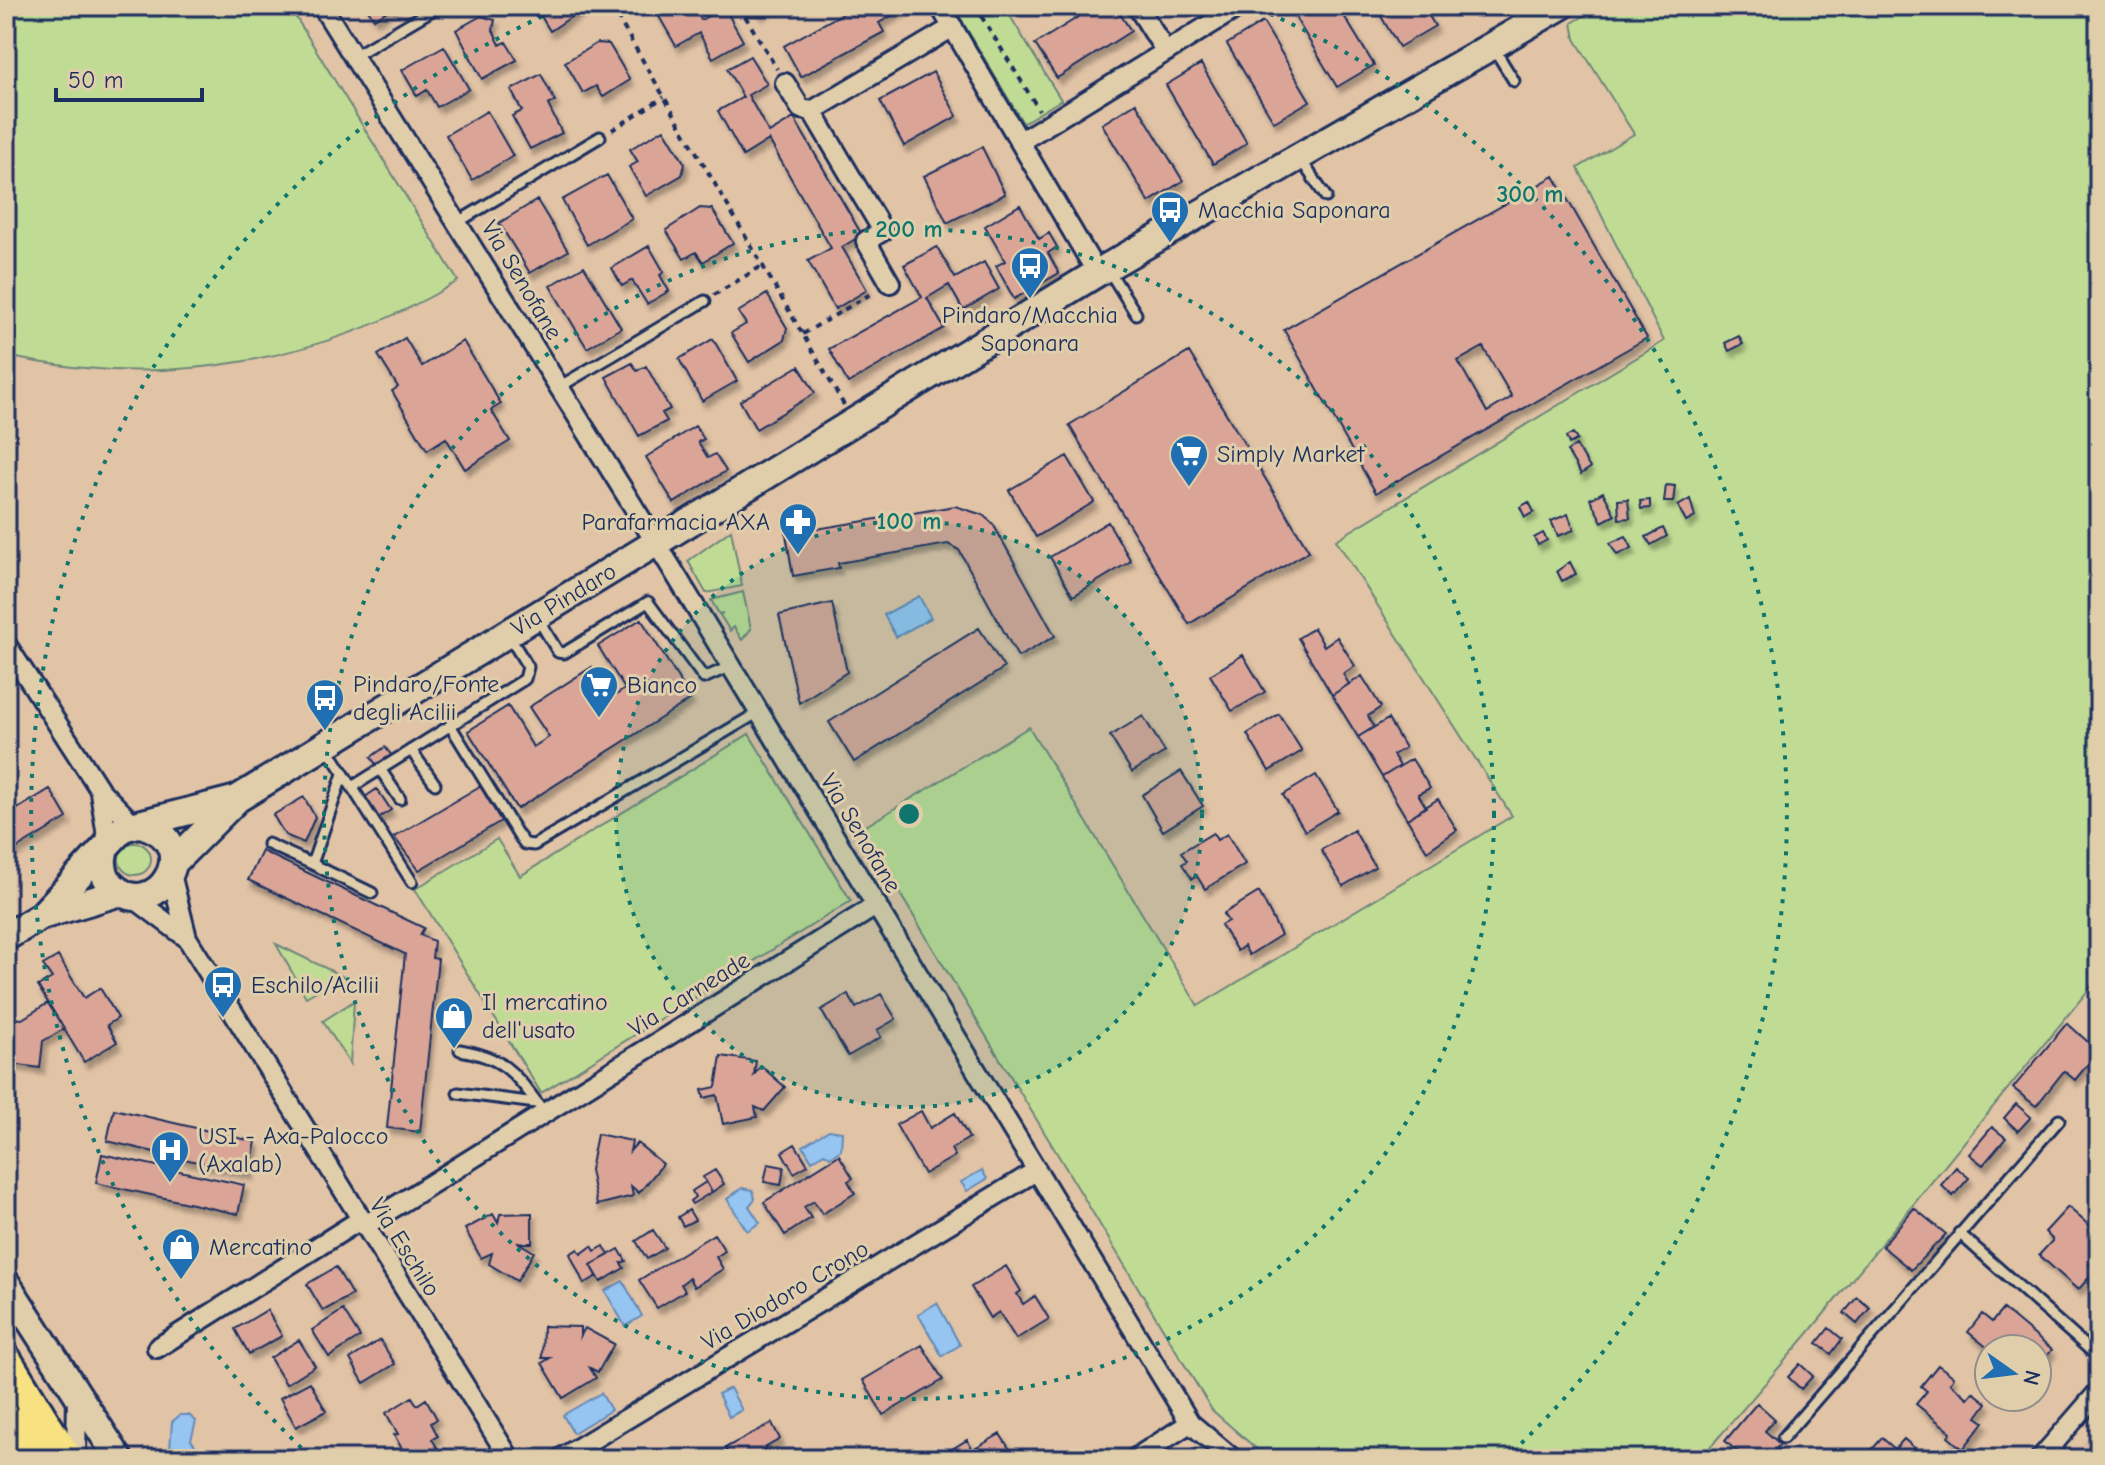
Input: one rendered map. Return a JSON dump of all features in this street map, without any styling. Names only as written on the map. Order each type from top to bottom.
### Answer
[{"type":"main road","points":[[6,1358],[68,1459]]},
{"type":"main road","points":[[6,1411],[36,1459]]},
{"type":"street","name":"Via Senofane","points":[[322,6],[656,543],[1190,1423],[1233,1459]]},
{"type":"street","points":[[940,6],[1102,270]]},
{"type":"street","points":[[1137,6],[1166,52]]},
{"type":"street","points":[[1021,141],[1240,6]]},
{"type":"street","name":"Via Pindaro","points":[[237,799],[1102,270],[1561,6]]},
{"type":"street","points":[[785,83],[801,109],[812,111],[953,27]]},
{"type":"street","points":[[812,111],[883,231],[866,241],[890,283]]},
{"type":"street","points":[[6,644],[100,790],[139,825],[168,841],[187,938]]},
{"type":"street","points":[[100,790],[106,876],[187,938]]},
{"type":"street","points":[[6,937],[41,916],[115,834],[237,799]]},
{"type":"street","points":[[41,916],[126,894],[155,892],[172,868],[237,799]]},
{"type":"street","name":"Via Carneade","points":[[157,1348],[362,1223],[540,1108],[877,905]]},
{"type":"street","name":"Via Eschilo","points":[[187,938],[510,1459]]},
{"type":"street","name":"Via Diodoro Crono","points":[[560,1459],[1036,1171]]},
{"type":"street","points":[[6,1283],[119,1459]]},
{"type":"street","points":[[76,1459],[77,1391]]},
{"type":"street","points":[[2040,1459],[2099,1391]]},
{"type":"street","points":[[1134,1459],[1190,1423]]},
{"type":"lane","points":[[354,56],[439,6]]},
{"type":"lane","points":[[1492,46],[1514,81]]},
{"type":"lane","name":"Via Senofane","points":[[458,222],[600,137]]},
{"type":"lane","points":[[1299,156],[1326,197]]},
{"type":"lane","points":[[1102,270],[1136,314]]},
{"type":"lane","points":[[559,387],[705,301]]},
{"type":"lane","points":[[536,616],[558,652],[564,653],[648,602],[704,678],[731,666]]},
{"type":"lane","points":[[352,787],[525,679],[528,667],[507,633]]},
{"type":"lane","points":[[450,725],[518,835],[525,844],[534,845],[759,712]]},
{"type":"lane","points":[[325,745],[412,882]]},
{"type":"lane","points":[[411,750],[435,784]]},
{"type":"lane","points":[[380,769],[400,799]]},
{"type":"lane","points":[[312,864],[343,774]]},
{"type":"lane","points":[[268,844],[372,893]]},
{"type":"lane","points":[[460,1050],[489,1055],[509,1069],[540,1108]]},
{"type":"lane","points":[[458,1093],[540,1108]]},
{"type":"lane","points":[[1783,1438],[2059,1120]]},
{"type":"lane","points":[[1959,1233],[2099,1358]]},
{"type":"path","points":[[611,6],[854,422]]},
{"type":"path","points":[[739,6],[785,83]]},
{"type":"path","points":[[975,6],[1048,125]]},
{"type":"path","points":[[600,137],[664,97]]},
{"type":"path","points":[[705,301],[762,266]]},
{"type":"path","points":[[802,334],[890,283]]},
{"type":"shaded area","points":[[2099,1425],[2099,1459],[2071,1459]]},
{"type":"green space","points":[[6,6],[289,6],[458,281],[406,309],[352,332],[296,350],[239,362],[181,369],[123,370],[64,366],[6,356]]},
{"type":"green space","points":[[953,6],[1004,6],[1061,100],[1023,123]]},
{"type":"green space","points":[[1601,6],[2099,6],[2099,977],[1806,1336],[1700,1459],[1268,1459],[1212,1410],[861,829],[1029,727],[1198,1006],[1512,816],[1336,540],[1664,341],[1578,168],[1634,134],[1575,39],[1572,23]]},
{"type":"green space","points":[[731,530],[742,586],[706,593],[688,561]]},
{"type":"green space","points":[[743,592],[751,629],[742,640],[734,627],[730,631],[720,615],[723,613],[719,614],[711,600]]},
{"type":"green space","points":[[749,734],[851,901],[541,1093],[415,889],[497,839],[520,876]]},
{"type":"green space","points":[[135,843],[146,848],[151,859],[146,870],[135,875],[124,870],[119,859],[124,848]]},
{"type":"green space","points":[[276,944],[342,976],[306,997]]},
{"type":"green space","points":[[354,1001],[350,1064],[323,1021]]},
{"type":"water","points":[[919,596],[931,618],[896,637],[884,615]]},
{"type":"water","points":[[829,1130],[842,1132],[841,1150],[830,1157],[824,1153],[812,1161],[803,1146]]},
{"type":"water","points":[[982,1170],[987,1179],[967,1191],[961,1182]]},
{"type":"water","points":[[742,1188],[753,1190],[755,1199],[749,1206],[760,1223],[747,1231],[727,1199]]},
{"type":"water","points":[[623,1281],[642,1316],[625,1326],[605,1291]]},
{"type":"water","points":[[937,1303],[960,1345],[942,1356],[918,1314]]},
{"type":"water","points":[[730,1388],[742,1410],[729,1417],[718,1394]]},
{"type":"water","points":[[601,1393],[611,1410],[573,1433],[563,1415]]},
{"type":"water","points":[[180,1415],[189,1415],[196,1421],[191,1440],[201,1453],[199,1459],[179,1459],[170,1449],[172,1422]]},
{"type":"building","points":[[366,6],[395,6],[374,19]]},
{"type":"building","points":[[535,6],[581,6],[580,11],[550,31]]},
{"type":"building","points":[[653,6],[693,6],[701,20],[724,7],[743,41],[713,58],[699,33],[676,46]]},
{"type":"building","points":[[754,6],[772,6],[759,14]]},
{"type":"building","points":[[856,6],[909,6],[879,23],[884,32],[801,77],[784,46]]},
{"type":"building","points":[[1096,6],[1115,6],[1131,31],[1057,78],[1035,44]]},
{"type":"building","points":[[1301,6],[1338,6],[1374,65],[1337,87],[1292,12]]},
{"type":"building","points":[[1375,6],[1423,6],[1435,26],[1399,47]]},
{"type":"building","points":[[481,16],[495,20],[493,30],[500,45],[506,42],[517,60],[482,79],[456,30]]},
{"type":"building","points":[[1263,22],[1310,101],[1274,122],[1227,44]]},
{"type":"building","points":[[597,43],[609,44],[630,80],[603,97],[596,86],[583,93],[565,62]]},
{"type":"building","points":[[444,46],[469,89],[437,107],[427,90],[417,96],[402,70]]},
{"type":"building","points":[[750,56],[767,84],[748,95],[769,133],[794,118],[862,235],[842,247],[867,290],[835,309],[808,261],[831,248],[769,140],[743,156],[718,111],[743,97],[727,69]]},
{"type":"building","points":[[1201,64],[1247,143],[1213,164],[1166,85]]},
{"type":"building","points":[[933,72],[957,116],[904,146],[880,101]]},
{"type":"building","points":[[541,74],[555,101],[548,105],[562,133],[530,149],[512,116],[522,111],[511,90]]},
{"type":"building","points":[[1136,103],[1183,181],[1149,202],[1102,124]]},
{"type":"building","points":[[487,111],[513,156],[472,180],[446,135]]},
{"type":"building","points":[[664,129],[685,164],[682,175],[646,196],[629,167],[638,162],[630,149]]},
{"type":"building","points":[[982,147],[1005,194],[947,223],[924,176]]},
{"type":"building","points":[[607,175],[632,219],[587,245],[562,200]]},
{"type":"building","points":[[1554,176],[1647,338],[1376,493],[1284,330]],"holes":[[[1483,347],[1512,397],[1487,412],[1458,361]]]},
{"type":"building","points":[[537,200],[568,251],[530,273],[499,223]]},
{"type":"building","points":[[1020,205],[1039,239],[1049,233],[1057,247],[1048,253],[1059,273],[1014,299],[996,266],[1005,261],[985,226]]},
{"type":"building","points":[[700,208],[712,209],[733,243],[703,262],[696,252],[684,259],[666,230]]},
{"type":"building","points":[[649,246],[664,272],[660,275],[669,291],[647,304],[632,280],[622,286],[612,268]]},
{"type":"building","points":[[937,247],[955,278],[984,262],[999,289],[963,310],[949,285],[927,298],[944,328],[848,383],[829,349],[922,297],[904,265]]},
{"type":"building","points":[[584,266],[621,328],[587,348],[550,286]]},
{"type":"building","points":[[767,294],[787,328],[784,340],[749,362],[731,333],[746,324],[738,312]]},
{"type":"building","points":[[1739,336],[1743,344],[1729,351],[1725,343]]},
{"type":"building","points":[[405,338],[422,366],[463,341],[501,404],[491,410],[510,441],[465,469],[446,438],[427,450],[392,391],[398,387],[378,355]]},
{"type":"building","points":[[713,339],[737,381],[702,401],[679,359]]},
{"type":"building","name":"Simply Market","points":[[1189,352],[1309,551],[1189,624],[1069,425]]},
{"type":"building","points":[[632,363],[637,371],[646,366],[670,409],[662,413],[667,421],[639,436],[606,377]]},
{"type":"building","points":[[799,366],[815,393],[756,429],[740,401]]},
{"type":"building","points":[[695,426],[704,439],[698,442],[708,458],[715,454],[726,471],[674,503],[646,457]]},
{"type":"building","points":[[1573,433],[1577,440],[1569,444],[1566,437]]},
{"type":"building","points":[[1576,445],[1590,468],[1581,474],[1567,451]]},
{"type":"building","points":[[1067,456],[1094,502],[1036,537],[1009,490]]},
{"type":"building","points":[[1666,485],[1675,486],[1673,502],[1664,502]]},
{"type":"building","points":[[1603,492],[1615,515],[1602,522],[1590,499]]},
{"type":"building","points":[[1628,499],[1630,518],[1619,519],[1618,500]]},
{"type":"building","points":[[1690,499],[1695,517],[1686,522],[1678,506]]},
{"type":"building","points":[[1650,500],[1650,508],[1641,509],[1640,501]]},
{"type":"building","points":[[1529,502],[1534,512],[1525,517],[1520,507]]},
{"type":"building","points":[[955,506],[983,515],[993,524],[1055,636],[1018,657],[959,550],[948,544],[838,563],[839,568],[793,576],[786,534]]},
{"type":"building","points":[[1568,514],[1574,530],[1558,536],[1551,521]]},
{"type":"building","points":[[1108,522],[1131,561],[1073,596],[1050,557]]},
{"type":"building","points":[[1663,528],[1667,536],[1651,545],[1646,537]]},
{"type":"building","points":[[1543,533],[1547,540],[1538,545],[1534,538]]},
{"type":"building","points":[[1626,536],[1632,548],[1617,555],[1610,543]]},
{"type":"building","points":[[1570,562],[1576,574],[1562,581],[1557,571]]},
{"type":"building","points":[[832,603],[847,672],[799,703],[779,615]]},
{"type":"building","name":"Bianco","points":[[641,619],[691,699],[517,809],[468,731],[508,706],[533,747],[549,737],[529,707],[592,667],[611,698],[625,689],[598,646]]},
{"type":"building","points":[[979,628],[1004,668],[854,762],[829,722]]},
{"type":"building","points":[[1314,628],[1324,646],[1337,637],[1355,666],[1343,674],[1349,684],[1332,695],[1298,638]]},
{"type":"building","points":[[1243,655],[1265,692],[1232,711],[1210,675]]},
{"type":"building","points":[[1362,676],[1381,707],[1368,716],[1374,727],[1358,737],[1332,695]]},
{"type":"building","points":[[1279,714],[1302,751],[1269,771],[1247,734]]},
{"type":"building","points":[[1143,716],[1165,752],[1132,772],[1110,736]]},
{"type":"building","points":[[1388,719],[1405,748],[1393,755],[1400,766],[1382,777],[1358,737]]},
{"type":"building","points":[[385,747],[392,756],[377,766],[371,757]]},
{"type":"building","points":[[1412,759],[1430,788],[1418,794],[1426,807],[1407,819],[1382,777]]},
{"type":"building","points":[[1181,771],[1203,806],[1163,831],[1142,795]]},
{"type":"building","points":[[1316,775],[1338,811],[1305,831],[1283,795]]},
{"type":"building","points":[[480,786],[501,821],[419,870],[394,837]]},
{"type":"building","points":[[50,789],[67,818],[6,855],[6,816]]},
{"type":"building","points":[[377,789],[391,810],[378,818],[365,797]]},
{"type":"building","points":[[304,797],[315,817],[304,843],[285,835],[273,815]]},
{"type":"building","points":[[1438,799],[1457,830],[1427,851],[1407,819]]},
{"type":"building","points":[[1354,830],[1375,867],[1343,886],[1321,850]]},
{"type":"building","points":[[1213,833],[1217,840],[1227,834],[1245,864],[1205,889],[1197,876],[1192,879],[1182,864],[1187,861],[1181,852]]},
{"type":"building","points":[[262,851],[424,928],[420,935],[434,941],[432,958],[438,959],[420,1132],[387,1128],[405,954],[248,880]]},
{"type":"building","points":[[1259,892],[1281,935],[1249,955],[1244,946],[1237,951],[1221,925],[1228,921],[1223,914]]},
{"type":"building","points":[[58,956],[84,998],[100,988],[118,1018],[107,1025],[117,1042],[84,1062],[38,986],[52,978],[43,965]]},
{"type":"building","points":[[848,994],[856,1008],[881,994],[896,1019],[877,1030],[881,1037],[848,1056],[821,1010]]},
{"type":"building","points":[[48,1003],[64,1029],[43,1041],[40,1068],[6,1063],[6,1017],[22,1019]]},
{"type":"building","points":[[2067,1023],[2089,1043],[2093,1058],[2075,1080],[2064,1071],[2036,1106],[2013,1088]]},
{"type":"building","points":[[721,1056],[756,1061],[754,1075],[761,1066],[785,1087],[764,1111],[755,1107],[757,1117],[723,1124],[717,1095],[704,1098],[702,1090],[716,1087]]},
{"type":"building","points":[[2016,1104],[2031,1117],[2018,1131],[2004,1118]]},
{"type":"building","points":[[114,1109],[256,1142],[249,1174],[107,1141]]},
{"type":"building","points":[[921,1111],[930,1128],[955,1113],[969,1138],[951,1149],[955,1156],[924,1174],[896,1125]]},
{"type":"building","points":[[1992,1127],[2006,1138],[1983,1165],[1969,1154]]},
{"type":"building","points":[[597,1134],[632,1141],[630,1151],[637,1143],[663,1164],[639,1193],[631,1186],[633,1196],[597,1205],[590,1170]]},
{"type":"building","points":[[795,1144],[808,1165],[794,1173],[782,1152]]},
{"type":"building","name":"USI - Axa-Palocco (Axalab)","points":[[102,1154],[244,1185],[238,1214],[96,1183]]},
{"type":"building","points":[[839,1155],[853,1178],[848,1181],[855,1193],[822,1214],[814,1201],[804,1207],[811,1218],[785,1235],[764,1202]]},
{"type":"building","points":[[768,1164],[784,1167],[781,1185],[764,1182]]},
{"type":"building","points":[[1956,1167],[1969,1178],[1953,1196],[1941,1185]]},
{"type":"building","points":[[715,1170],[724,1184],[712,1192],[703,1177]]},
{"type":"building","points":[[706,1182],[712,1192],[692,1204],[690,1201],[695,1197],[692,1191]]},
{"type":"building","points":[[2068,1207],[2099,1234],[2099,1254],[2089,1265],[2095,1271],[2078,1290],[2039,1255],[2053,1240],[2045,1232]]},
{"type":"building","points":[[1914,1208],[1946,1234],[1911,1270],[1882,1246]]},
{"type":"building","points":[[689,1210],[695,1220],[683,1226],[678,1217]]},
{"type":"building","points":[[532,1213],[532,1243],[519,1243],[534,1252],[517,1281],[489,1264],[492,1253],[481,1258],[465,1229],[493,1214],[498,1223],[500,1214]]},
{"type":"building","points":[[653,1230],[665,1248],[647,1259],[636,1241]]},
{"type":"building","points":[[714,1234],[725,1251],[716,1257],[723,1269],[694,1287],[689,1278],[681,1284],[685,1291],[657,1308],[639,1280]]},
{"type":"building","points":[[592,1246],[595,1251],[604,1246],[609,1255],[591,1265],[597,1276],[584,1284],[570,1254],[578,1249],[581,1254]]},
{"type":"building","points":[[619,1249],[626,1261],[621,1263],[624,1268],[601,1282],[591,1265]]},
{"type":"building","points":[[1006,1266],[1021,1291],[1017,1294],[1023,1304],[1035,1296],[1049,1319],[1016,1339],[999,1312],[990,1318],[971,1287]]},
{"type":"building","points":[[336,1267],[352,1295],[323,1311],[307,1284]]},
{"type":"building","points":[[1857,1297],[1870,1308],[1857,1324],[1844,1313]]},
{"type":"building","points":[[2003,1309],[2032,1333],[1973,1333],[1973,1336],[1968,1332],[1982,1314],[1992,1322]]},
{"type":"building","points":[[267,1310],[282,1336],[249,1354],[235,1329]]},
{"type":"building","points":[[343,1310],[360,1337],[329,1357],[312,1330]]},
{"type":"building","points":[[543,1326],[580,1327],[580,1337],[585,1328],[614,1344],[598,1372],[590,1368],[596,1378],[563,1398],[542,1363],[550,1358],[542,1358]]},
{"type":"building","points":[[1829,1328],[1842,1339],[1831,1354],[1817,1343]]},
{"type":"building","points":[[299,1340],[315,1366],[286,1384],[270,1358]]},
{"type":"building","points":[[380,1340],[395,1364],[364,1383],[350,1359]]},
{"type":"building","points":[[922,1345],[943,1380],[883,1415],[863,1380]]},
{"type":"building","points":[[1800,1364],[1813,1376],[1801,1389],[1788,1377]]},
{"type":"building","points":[[1938,1365],[1954,1377],[1950,1383],[1968,1398],[1973,1392],[1973,1413],[1980,1413],[1977,1417],[1984,1422],[1963,1449],[1948,1437],[1951,1432],[1916,1404],[1927,1391],[1921,1386]]},
{"type":"building","points":[[310,1382],[326,1411],[296,1427],[280,1398]]},
{"type":"building","points":[[412,1397],[417,1405],[426,1399],[437,1419],[431,1423],[438,1436],[432,1439],[441,1454],[437,1459],[400,1457],[405,1454],[386,1413]]},
{"type":"building","points":[[1757,1403],[1775,1419],[1765,1431],[1780,1444],[1768,1459],[1746,1459],[1725,1441]]},
{"type":"building","points":[[772,1423],[780,1439],[763,1449],[768,1459],[731,1459],[725,1448]]},
{"type":"building","points":[[1000,1434],[1016,1459],[939,1457],[967,1440],[973,1450]]},
{"type":"building","points":[[1882,1438],[1895,1449],[1904,1439],[1927,1459],[1896,1459],[1892,1455],[1889,1459],[1864,1459]]},
{"type":"building","points":[[791,1452],[795,1459],[777,1459]]},
{"type":"place","name":"Macchia Saponara","points":[[1170,244]]},
{"type":"place","name":"Pindaro/Macchia Saponara","points":[[1030,300]]},
{"type":"place","name":"Simply Market","points":[[1189,488]]},
{"type":"place","name":"Parafarmacia AXA","points":[[798,556]]},
{"type":"place","name":"Bianco","points":[[599,719]]},
{"type":"place","name":"Pindaro/Fonte degli Acilii","points":[[325,732]]},
{"type":"place","name":"Eschilo/Acilii","points":[[223,1019]]},
{"type":"place","name":"Il mercatino dell'usato","points":[[454,1050]]},
{"type":"place","name":"USI - Axa-Palocco (Axalab)","points":[[170,1184]]},
{"type":"place","name":"Mercatino","points":[[181,1281]]}]
